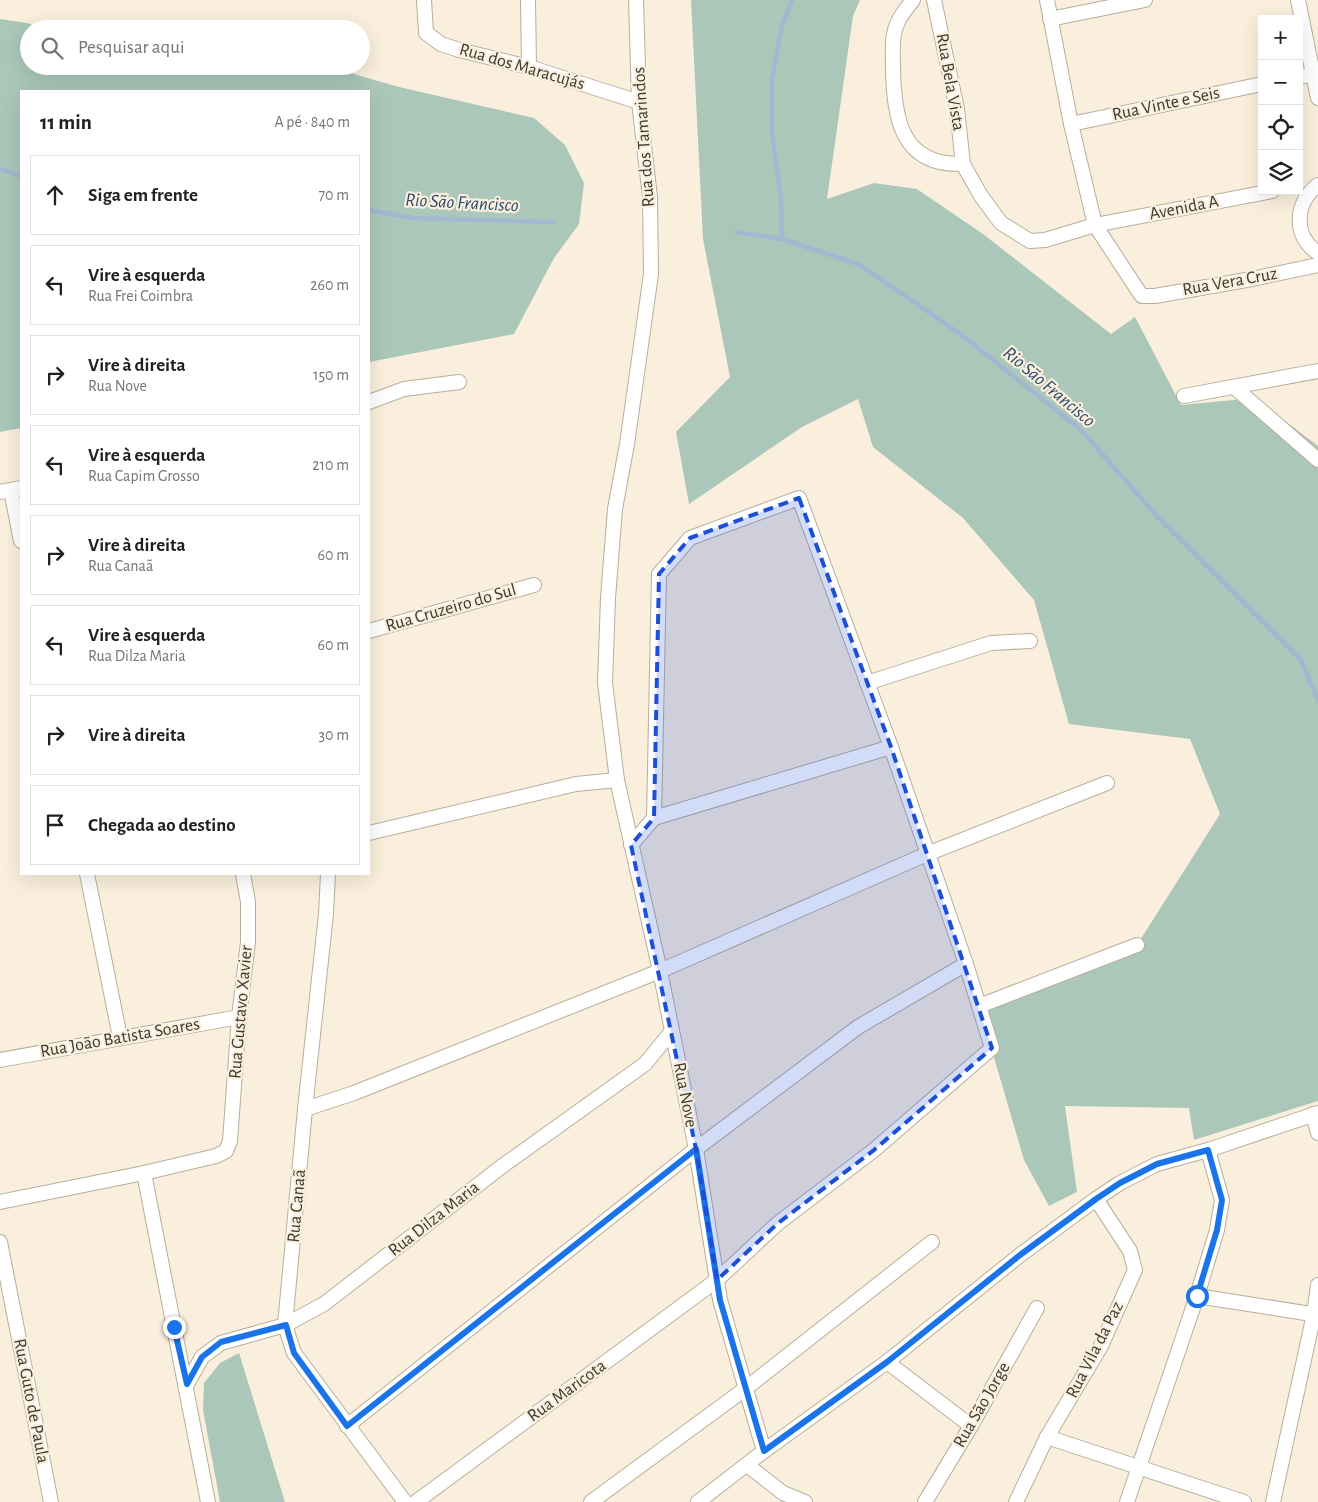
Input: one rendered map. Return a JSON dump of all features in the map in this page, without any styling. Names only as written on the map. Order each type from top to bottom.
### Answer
[{"type":"street","points":[[528,0],[530,67]]},
{"type":"street","name":"Rua dos Tamarindos","points":[[617,780],[605,683],[608,598],[615,509],[651,274],[650,197],[640,102],[636,0]]},
{"type":"street","points":[[913,0],[898,22],[892,44],[893,77],[898,119],[906,138],[921,155],[932,161],[948,165],[963,164]]},
{"type":"street","name":"Rua Bela Vista","points":[[934,0],[957,109],[963,164],[981,196],[1002,223],[1030,240],[1045,240],[1095,225]]},
{"type":"street","points":[[1047,0],[1071,124],[1095,225]]},
{"type":"street","points":[[1050,19],[1145,0]]},
{"type":"street","points":[[1298,0],[1316,73],[1318,98]]},
{"type":"street","name":"Rua dos Maracujás","points":[[424,7],[426,33],[441,44],[530,67],[640,102]]},
{"type":"street","points":[[1303,76],[1316,73]]},
{"type":"street","name":"Rua Vinte e Seis","points":[[1071,124],[1258,85]]},
{"type":"street","points":[[1303,186],[1318,184]]},
{"type":"street","points":[[1318,184],[1310,190],[1302,202],[1299,215],[1300,229],[1306,242],[1318,253]]},
{"type":"street","name":"Avenida A","points":[[1095,225],[1258,194]]},
{"type":"street","name":"Rua Vera Cruz","points":[[1095,225],[1136,290],[1142,296],[1155,296],[1252,279],[1318,265]]},
{"type":"street","points":[[1184,396],[1318,371]]},
{"type":"street","points":[[370,402],[404,389],[459,382]]},
{"type":"street","points":[[1234,387],[1318,460]]},
{"type":"street","points":[[11,490],[20,536]]},
{"type":"street","points":[[654,818],[659,574],[690,538],[799,498],[891,748],[979,1006],[1137,945]]},
{"type":"street","name":"Rua Cruzeiro do Sul","points":[[370,631],[534,584]]},
{"type":"street","points":[[867,683],[991,643],[1030,641]]},
{"type":"street","points":[[631,845],[654,818],[891,748]]},
{"type":"street","points":[[370,833],[576,784],[617,780]]},
{"type":"street","name":"Rua Nove","points":[[617,780],[660,971],[696,1149],[720,1300],[764,1451]]},
{"type":"street","points":[[305,1109],[354,1094],[660,971],[927,854],[1107,783]]},
{"type":"street","points":[[87,875],[120,1037]]},
{"type":"street","name":"Rua Gustavo Xavier","points":[[144,1173],[216,1156],[226,1150],[230,1141],[248,942],[248,902],[243,875]]},
{"type":"street","name":"Rua Canaã","points":[[328,875],[326,914],[305,1109],[286,1325],[294,1353],[404,1502]]},
{"type":"street","points":[[347,1426],[696,1149],[858,1027],[966,964]]},
{"type":"street","name":"Rua Maricota","points":[[416,1502],[717,1280],[777,1224],[874,1150],[992,1048],[979,1006]]},
{"type":"street","name":"Rua João Batista Soares","points":[[0,1060],[240,1017]]},
{"type":"street","name":"Rua Dilza Maria","points":[[187,1384],[202,1357],[221,1342],[286,1325],[324,1304],[501,1167],[644,1064],[672,1031]]},
{"type":"street","points":[[698,1502],[764,1451],[887,1362],[1020,1255],[1120,1183],[1157,1164],[1208,1150],[1316,1114],[1318,1133]]},
{"type":"street","points":[[1128,1502],[1197,1296],[1217,1230],[1222,1200],[1208,1150]]},
{"type":"street","points":[[0,1202],[144,1173],[187,1384],[208,1502]]},
{"type":"street","name":"Rua Vila da Paz","points":[[1016,1502],[1047,1437],[1101,1346],[1135,1270],[1130,1251],[1096,1199]]},
{"type":"street","name":"Rua Guto de Paula","points":[[0,1242],[51,1502]]},
{"type":"street","points":[[592,1502],[745,1389],[932,1242]]},
{"type":"street","points":[[1273,1502],[1316,1315],[1318,1285]]},
{"type":"street","points":[[1197,1296],[1316,1315]]},
{"type":"street","name":"Rua São Jorge","points":[[925,1502],[971,1426],[1037,1308]]},
{"type":"street","points":[[887,1362],[971,1426]]},
{"type":"street","points":[[1047,1437],[1244,1502]]},
{"type":"street","points":[[747,1465],[783,1494],[805,1502]]},
{"type":"street","points":[[1197,1502],[1200,1488]]},
{"type":"highlighted area","points":[[799,498],[891,747],[992,1048],[874,1150],[777,1224],[717,1280],[696,1149],[631,845],[654,818],[659,574],[690,538]]},
{"type":"green space","points":[[691,0],[860,0],[853,16],[827,199],[874,183],[917,189],[983,234],[1111,334],[1135,317],[1181,405],[1255,398],[1318,446],[1318,1101],[1194,1140],[1189,1108],[1065,1106],[1077,1192],[1049,1206],[1024,1160],[979,1006],[1137,945],[1220,814],[1190,739],[1069,724],[1034,600],[963,518],[873,447],[858,399],[802,427],[689,504],[676,432],[730,377],[703,239]]},
{"type":"green space","points":[[0,19],[20,22],[20,75],[357,75],[399,87],[534,118],[565,145],[584,183],[579,224],[554,258],[514,334],[370,362],[370,90],[20,90],[20,428],[0,432]]},
{"type":"green space","points":[[239,1353],[285,1502],[220,1502],[203,1410],[204,1383],[220,1363]]},
{"type":"waterway","points":[[782,239],[781,199],[772,132],[772,79],[782,26],[792,0]]},
{"type":"waterway","name":"Rio São Francisco","points":[[0,169],[20,176]]},
{"type":"waterway","name":"Rio São Francisco","points":[[370,210],[413,218],[554,222]]},
{"type":"waterway","name":"Rio São Francisco","points":[[736,232],[782,239],[858,264],[959,333],[1080,429],[1155,514],[1301,660],[1318,700]]},
{"type":"route","points":[[174,1327],[187,1384],[202,1357],[221,1342],[286,1325],[294,1353],[347,1426],[696,1149],[720,1300],[764,1451],[887,1362],[1020,1255],[1096,1199],[1120,1183],[1157,1164],[1208,1150],[1222,1200],[1217,1230],[1197,1296]]}]
